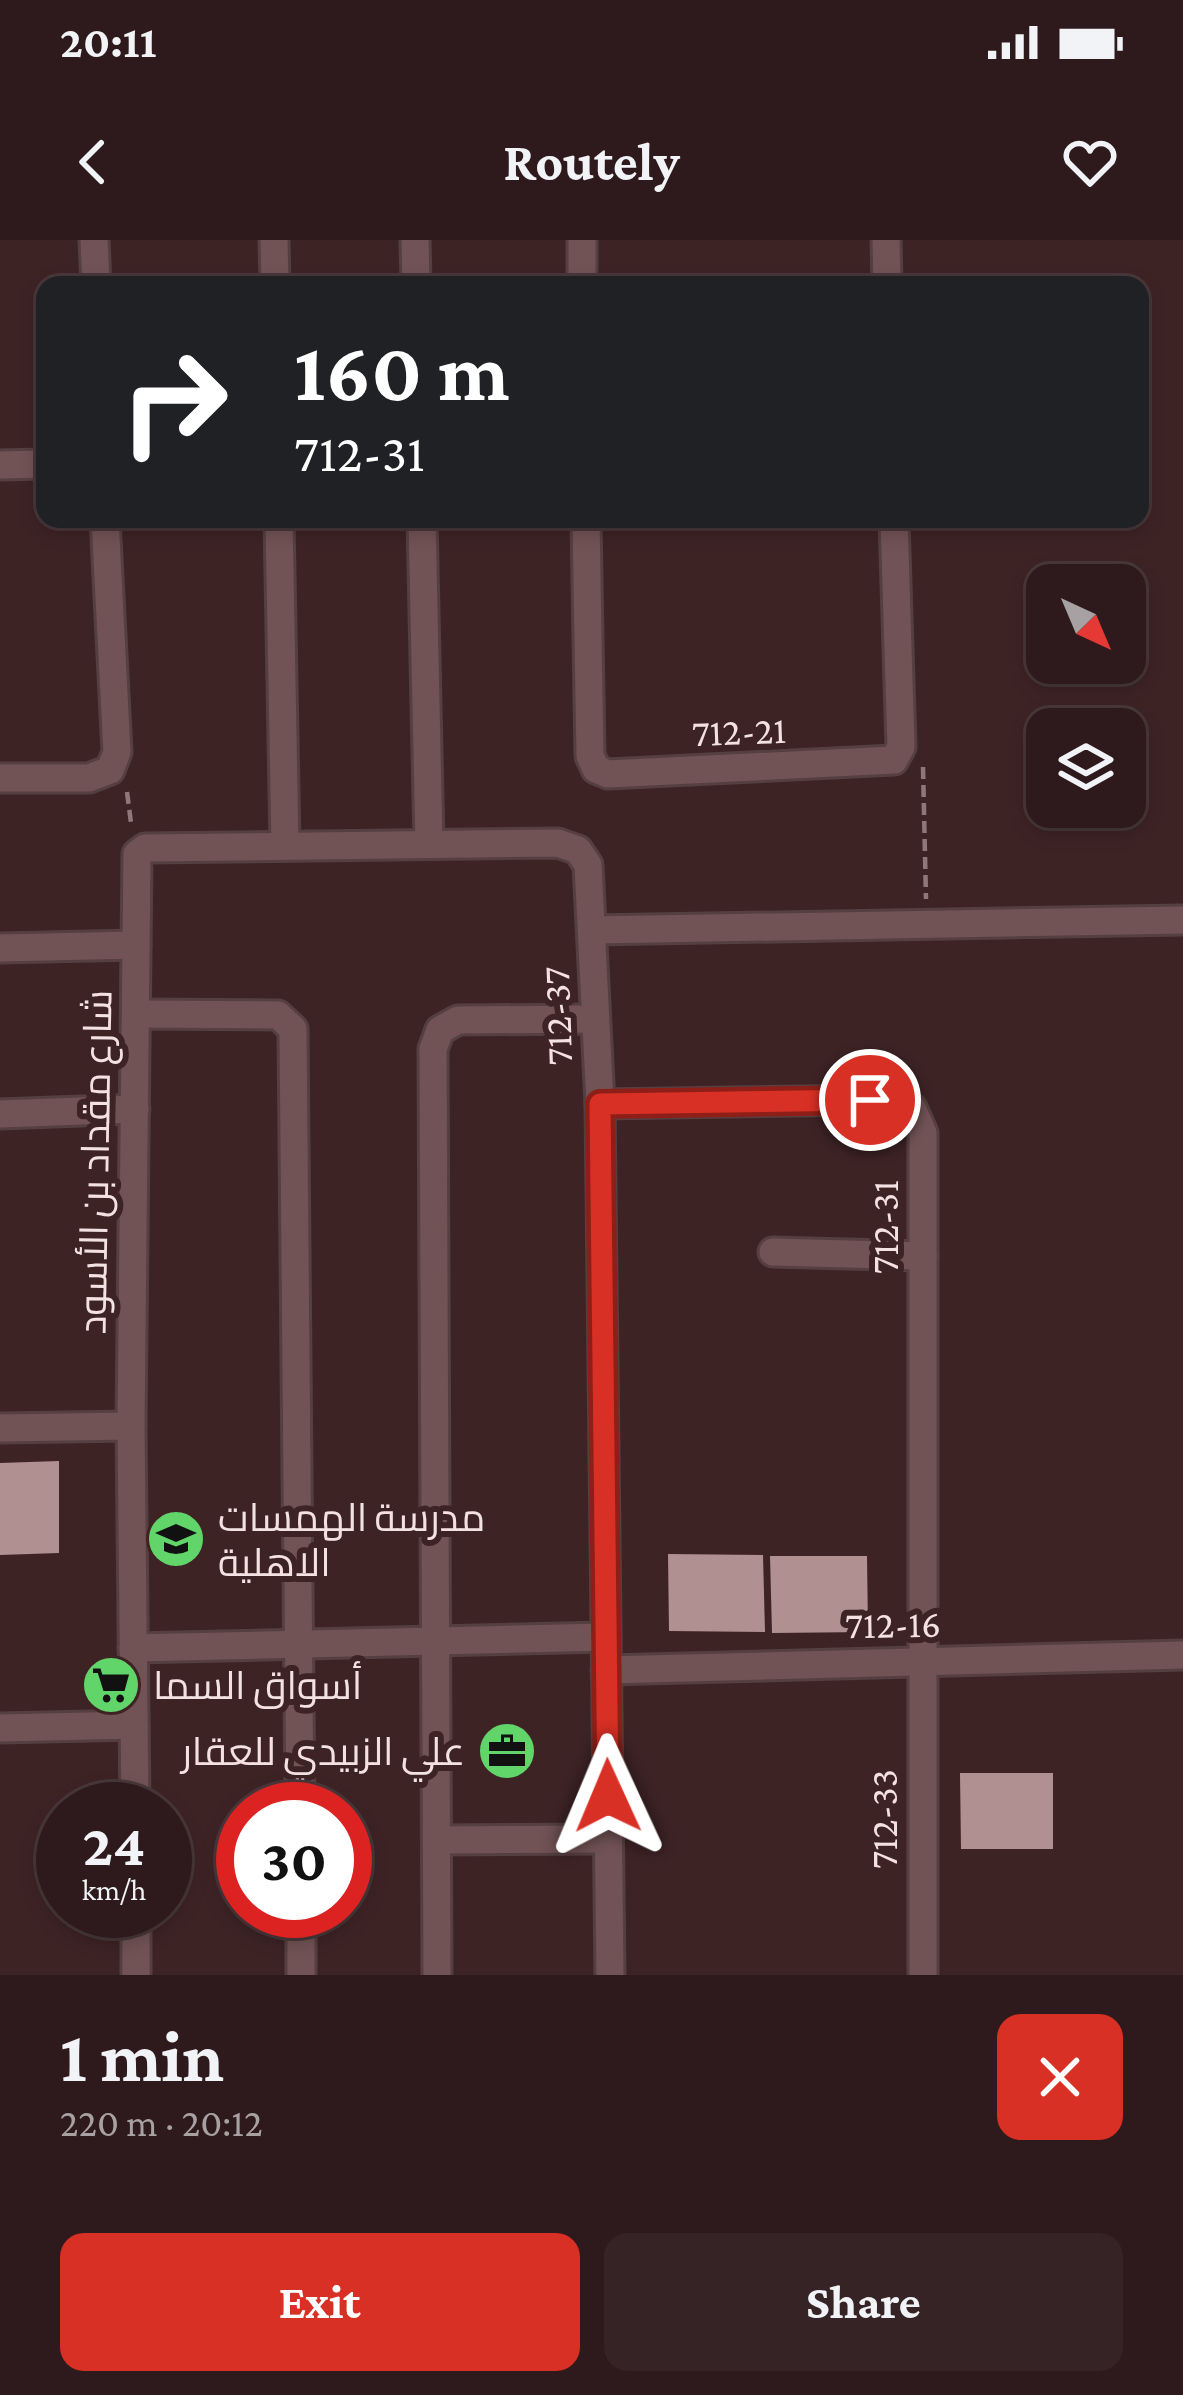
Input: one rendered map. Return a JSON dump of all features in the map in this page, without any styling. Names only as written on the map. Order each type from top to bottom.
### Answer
[{"type":"street","points":[[94,240],[96,276]]},
{"type":"street","points":[[274,240],[275,276]]},
{"type":"street","points":[[416,240],[416,276]]},
{"type":"street","points":[[582,240],[582,276]]},
{"type":"street","points":[[886,240],[887,276]]},
{"type":"street","points":[[0,465],[36,464]]},
{"type":"street","points":[[0,778],[89,778],[110,770],[117,752],[105,528]]},
{"type":"street","points":[[279,528],[285,846]]},
{"type":"street","points":[[137,854],[145,848],[429,844],[422,528]]},
{"type":"street","name":"712-21","points":[[586,528],[590,756],[596,769],[608,774],[879,765],[893,760],[901,747]]},
{"type":"street","points":[[894,528],[901,747]]},
{"type":"street","name":"712-37","points":[[429,844],[558,843],[578,850],[588,865],[600,1104],[610,1975]]},
{"type":"street","name":"شارع مقداد بن الأسود","points":[[135,1782],[131,1426],[137,854]]},
{"type":"street","points":[[593,930],[1183,920]]},
{"type":"street","points":[[0,948],[136,945]]},
{"type":"street","points":[[136,1015],[278,1015],[292,1029],[300,1782]]},
{"type":"street","points":[[437,1975],[433,1049],[440,1030],[458,1020],[594,1019]]},
{"type":"street","name":"712-31","points":[[600,1104],[870,1100],[912,1108],[923,1133],[920,1662]]},
{"type":"street","points":[[0,1114],[135,1109]]},
{"type":"street","points":[[773,1252],[922,1256]]},
{"type":"street","points":[[0,1428],[131,1426]]},
{"type":"street","points":[[133,1648],[606,1637]]},
{"type":"street","name":"712-16","points":[[605,1670],[1183,1655]]},
{"type":"street","name":"712-33","points":[[920,1662],[923,1975]]},
{"type":"street","points":[[0,1728],[134,1725]]},
{"type":"street","points":[[438,1840],[608,1839]]},
{"type":"street","points":[[136,1938],[136,1975]]},
{"type":"street","points":[[301,1938],[301,1975]]},
{"type":"path","points":[[901,747],[923,768],[926,924]]},
{"type":"path","points":[[117,752],[137,854]]},
{"type":"building","points":[[59,1461],[59,1553],[0,1555],[0,1463]]},
{"type":"building","points":[[668,1554],[763,1555],[765,1632],[669,1631]]},
{"type":"building","points":[[770,1556],[867,1556],[868,1632],[772,1633]]},
{"type":"building","points":[[960,1773],[1053,1773],[1053,1849],[961,1849]]},
{"type":"place","name":"مدرسة الهمسات الاهلية","points":[[176,1539]]},
{"type":"place","name":"أسواق السما","points":[[111,1685]]},
{"type":"place","name":"علي الزبيدي للعقار","points":[[507,1751]]},
{"type":"route","points":[[608,1796],[600,1104],[870,1100]]}]
